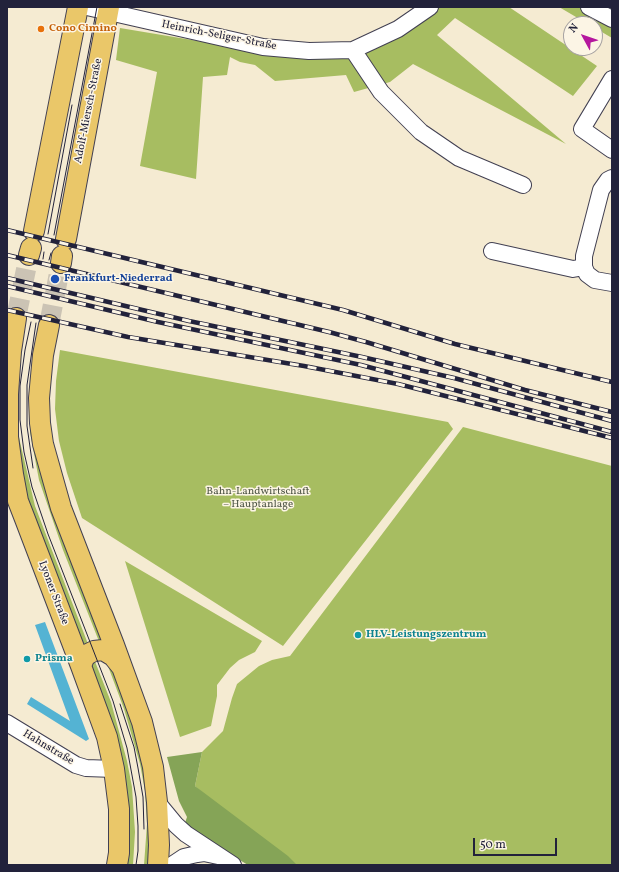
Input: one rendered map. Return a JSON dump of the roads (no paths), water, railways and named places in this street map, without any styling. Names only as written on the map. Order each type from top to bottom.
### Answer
[{"type":"main road","points":[[31,245],[78,7]]},
{"type":"main road","name":"Adolf-Miersch-Straße","points":[[63,253],[108,10]]},
{"type":"main road","name":"Lyoner Straße","points":[[16,318],[11,351],[8,394],[8,437],[13,474],[18,501],[24,519],[107,737],[114,769],[119,809],[119,853],[117,865]]},
{"type":"main road","points":[[49,325],[43,355],[39,398],[43,444],[61,508],[142,722],[153,767],[157,802],[159,845],[158,865]]},
{"type":"main road","points":[[81,666],[84,658],[88,654],[94,651],[103,650],[113,656],[121,666]]},
{"type":"street","name":"Heinrich-Seliger-Straße","points":[[87,7],[108,10],[263,47],[310,51],[353,50],[398,29],[430,7]]},
{"type":"street","points":[[589,7],[612,19]]},
{"type":"street","points":[[353,50],[381,92],[421,132],[459,158],[522,185]]},
{"type":"street","points":[[612,79],[582,129],[612,150]]},
{"type":"street","points":[[612,178],[608,180],[601,190],[584,256],[584,267],[587,274],[594,280],[612,283]]},
{"type":"street","points":[[492,251],[573,270],[584,267]]},
{"type":"street","name":"Hahnstraße","points":[[7,723],[76,765],[86,768],[114,769]]},
{"type":"street","points":[[157,802],[176,825],[186,834],[227,861]]},
{"type":"street","points":[[172,865],[184,857],[198,854],[210,854],[227,861]]},
{"type":"water","points":[[45,622],[89,739],[86,741],[27,704],[31,697],[70,721],[35,625]]},
{"type":"tunnel","points":[[16,318],[29,255]]},
{"type":"tunnel","points":[[49,325],[61,263]]},
{"type":"tram line","points":[[54,235],[97,7]]},
{"type":"tram line","points":[[48,234],[72,105]]},
{"type":"tram line","points":[[43,259],[44,252]]},
{"type":"tram line","points":[[49,260],[51,253]]},
{"type":"tram line","points":[[31,322],[20,386],[20,420],[24,452],[32,487],[48,534],[113,701],[127,748],[136,797],[138,826],[138,851],[136,865]]},
{"type":"tram line","points":[[33,468],[27,426],[27,385],[36,323]]},
{"type":"tram line","points":[[120,704],[134,747],[143,797],[144,829]]},
{"type":"railway","points":[[7,230],[343,310],[455,344],[612,382]]},
{"type":"railway","points":[[7,255],[329,332],[525,390],[612,412]]},
{"type":"railway","points":[[7,278],[189,321],[454,378],[612,421]]},
{"type":"railway","points":[[7,286],[158,322],[361,365],[612,432]]},
{"type":"railway","points":[[7,310],[128,337],[304,366],[398,384],[612,438]]},
{"type":"place","name":"Cono Cimino","points":[[41,29]]},
{"type":"place","name":"Frankfurt-Niederrad","points":[[55,279]]},
{"type":"place","name":"HLV-Leistungszentrum","points":[[358,635]]},
{"type":"place","name":"Prisma","points":[[27,659]]},
{"type":"park label","name":"Bahn-Landwirtschaft – Hauptanlage","points":[[258,498]]}]
